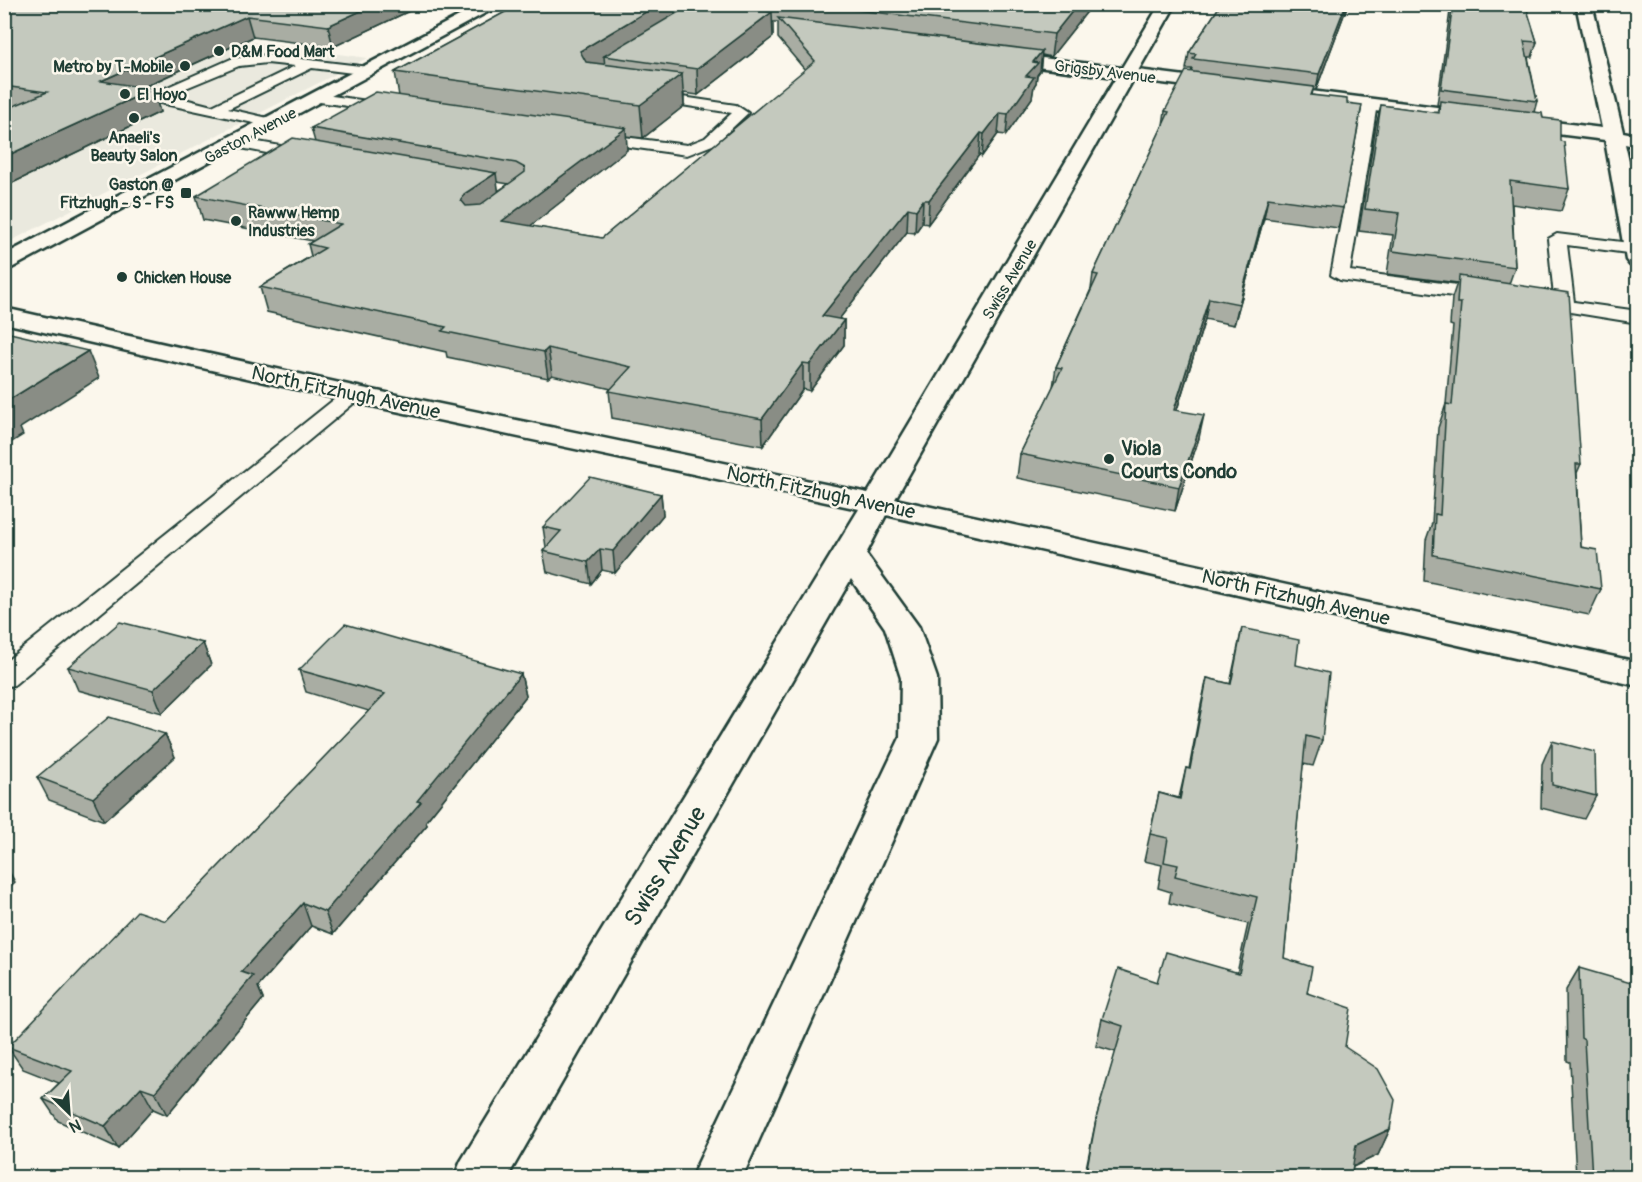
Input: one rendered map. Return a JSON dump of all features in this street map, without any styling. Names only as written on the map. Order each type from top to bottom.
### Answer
[{"type":"street","name":"Gaston Avenue","points":[[4,264],[495,4]]},
{"type":"street","name":"Swiss Avenue","points":[[479,1178],[850,554],[1130,74],[1168,4]]},
{"type":"street","points":[[1584,4],[1614,137],[1636,255]]},
{"type":"street","name":"Grigsby Avenue","points":[[976,55],[1243,88]]},
{"type":"street","points":[[1289,94],[1575,129],[1638,141]]},
{"type":"street","name":"North Fitzhugh Avenue","points":[[4,315],[353,394],[878,504],[1638,674]]},
{"type":"street","points":[[716,1178],[919,738],[919,678],[902,627],[850,554]]},
{"type":"lane","points":[[272,123],[165,100],[161,93],[236,62],[267,59],[369,71]]},
{"type":"lane","points":[[215,110],[310,64]]},
{"type":"lane","points":[[582,136],[687,150],[698,148],[715,138],[741,113],[736,109],[630,93]]},
{"type":"lane","points":[[318,98],[408,111]]},
{"type":"lane","points":[[1370,104],[1340,275],[1506,298]]},
{"type":"lane","points":[[235,143],[323,158]]},
{"type":"lane","points":[[1565,306],[1557,239],[1636,255]]},
{"type":"lane","points":[[1542,303],[1638,317]]},
{"type":"lane","points":[[4,678],[353,394]]},
{"type":"shaded area","points":[[180,32],[367,58],[5,244],[5,106]]},
{"type":"building","points":[[4,4],[376,4],[328,26],[247,16],[101,81],[153,89],[4,157],[4,110],[47,92],[4,86]]},
{"type":"building","points":[[520,4],[659,4],[580,51],[586,62],[682,74],[640,105],[395,72]]},
{"type":"building","points":[[692,4],[772,12],[697,69],[604,56]]},
{"type":"building","points":[[808,4],[1078,4],[1054,34]]},
{"type":"building","points":[[1221,4],[1346,4],[1319,74],[1193,59],[1196,54],[1189,53]]},
{"type":"building","points":[[1453,4],[1528,4],[1528,7],[1526,6],[1537,42],[1524,41],[1537,101],[1441,89]]},
{"type":"building","points":[[778,18],[1042,51],[1033,62],[1038,63],[1026,76],[1034,77],[1008,114],[1000,113],[984,134],[981,133],[929,200],[923,200],[916,210],[908,208],[822,316],[844,320],[810,364],[803,363],[762,419],[609,391],[631,367],[548,348],[544,352],[442,331],[446,327],[260,287],[325,248],[308,244],[341,224],[196,196],[293,138],[496,173],[464,194],[461,200],[466,206],[480,205],[525,172],[525,168],[516,163],[311,128],[376,92],[626,128],[502,221],[602,238],[815,61]]},
{"type":"building","points":[[1186,71],[1314,87],[1311,95],[1347,99],[1347,103],[1362,105],[1343,208],[1268,198],[1239,304],[1209,298],[1174,410],[1204,415],[1179,487],[1020,454],[1062,368],[1056,367],[1098,275],[1093,274],[1169,112],[1165,111]]},
{"type":"building","points":[[1440,101],[1542,113],[1543,118],[1560,120],[1560,141],[1564,142],[1569,189],[1510,181],[1515,267],[1393,251],[1399,213],[1365,209],[1381,105],[1439,113]]},
{"type":"building","points":[[1459,276],[1569,293],[1581,464],[1576,464],[1581,547],[1597,550],[1601,589],[1433,555],[1435,514],[1440,515],[1446,404],[1452,405],[1461,303],[1457,303]]},
{"type":"building","points":[[10,333],[88,351],[4,403],[4,336]]},
{"type":"building","points":[[590,477],[661,494],[613,551],[600,549],[588,562],[543,551],[561,531],[543,527]]},
{"type":"building","points":[[120,622],[203,643],[153,690],[68,667]]},
{"type":"building","points":[[345,624],[521,674],[417,801],[421,802],[325,912],[303,903],[241,972],[253,976],[155,1092],[141,1087],[105,1126],[43,1099],[72,1071],[8,1047],[137,911],[166,921],[385,694],[299,670]]},
{"type":"building","points":[[1242,628],[1299,640],[1296,665],[1329,673],[1322,740],[1306,736],[1284,958],[1312,967],[1307,993],[1351,1008],[1345,1047],[1378,1069],[1395,1100],[1390,1129],[1356,1145],[1351,1178],[1329,1174],[1329,1178],[1085,1178],[1097,1115],[1123,1026],[1102,1019],[1118,969],[1157,982],[1166,952],[1239,973],[1257,897],[1175,876],[1178,865],[1164,862],[1168,838],[1150,834],[1159,793],[1180,799],[1186,768],[1190,769],[1207,678],[1231,684]]},
{"type":"building","points":[[109,717],[165,734],[93,798],[37,777]]},
{"type":"building","points":[[1552,741],[1595,752],[1596,796],[1552,785]]},
{"type":"building","points":[[1579,968],[1638,985],[1638,1178],[1592,1178],[1584,1040],[1581,1038]]},
{"type":"place","name":"D&M Food Mart","points":[[219,51]]},
{"type":"place","name":"Metro by T-Mobile","points":[[185,66]]},
{"type":"place","name":"El Hoyo","points":[[125,94]]},
{"type":"place","name":"Anaeli's Beauty Salon","points":[[134,118]]},
{"type":"place","name":"Gaston @ Fitzhugh - S - FS","points":[[186,193]]},
{"type":"place","name":"Rawww Hemp Industries","points":[[236,221]]},
{"type":"place","name":"Chicken House","points":[[122,277]]},
{"type":"place","name":"Viola Courts Condo","points":[[1109,459]]}]
